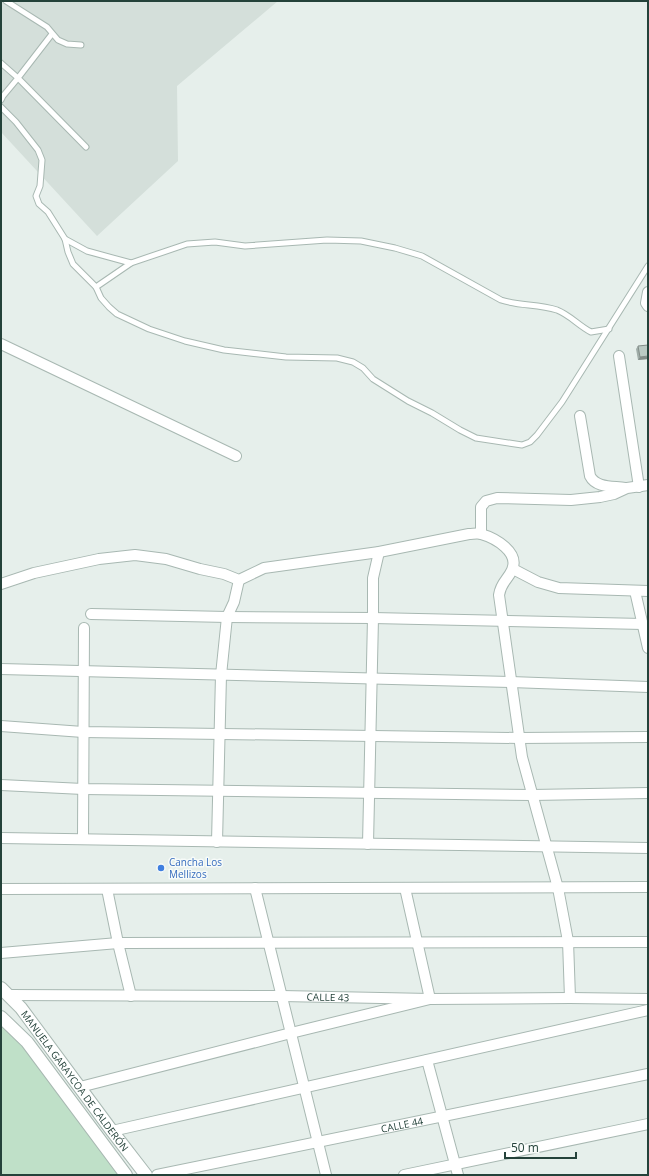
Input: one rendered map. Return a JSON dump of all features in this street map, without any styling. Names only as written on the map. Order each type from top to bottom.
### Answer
[{"type":"street","points":[[648,292],[646,304],[648,306]]},
{"type":"street","points":[[1,344],[236,456]]},
{"type":"street","points":[[580,416],[592,481],[597,484],[627,488],[643,486],[619,356]]},
{"type":"street","points":[[480,534],[481,507],[486,501],[497,498],[571,500],[614,494],[627,488]]},
{"type":"street","points":[[1,584],[41,571],[99,559],[135,555],[166,559],[224,574],[239,580],[264,568],[379,552],[469,534],[480,534],[498,541],[509,551],[513,560],[513,569],[500,586],[499,594],[522,757],[558,888],[568,941],[570,998]]},
{"type":"street","points":[[368,844],[373,583],[379,552]]},
{"type":"street","points":[[513,569],[538,582],[560,588],[648,591]]},
{"type":"street","points":[[217,842],[221,675],[227,617],[234,602],[239,580]]},
{"type":"street","points":[[635,591],[648,648]]},
{"type":"street","points":[[91,614],[643,624]]},
{"type":"street","points":[[83,839],[84,628]]},
{"type":"street","points":[[1,669],[648,687]]},
{"type":"street","points":[[1,726],[83,732],[519,738],[648,737]]},
{"type":"street","points":[[1,785],[83,789],[369,793],[532,795],[648,793]]},
{"type":"street","points":[[1,838],[648,848]]},
{"type":"street","points":[[255,888],[326,1175]]},
{"type":"street","points":[[80,1087],[430,999],[405,888]]},
{"type":"street","points":[[1,889],[648,888]]},
{"type":"street","points":[[107,889],[131,996]]},
{"type":"street","points":[[1,953],[118,943],[648,942]]},
{"type":"street","name":"CALLE 43","points":[[5,992],[131,996],[282,996],[430,999],[648,999]]},
{"type":"street","name":"MANUELA GARAYCOA DE CALDERÓN","points":[[5,992],[21,1008],[146,1175]]},
{"type":"street","points":[[112,1131],[648,1010]]},
{"type":"street","name":"MANUELA GARAYCOA DE CALDERÓN","points":[[1,1017],[27,1042],[126,1175]]},
{"type":"street","points":[[427,1060],[458,1175]]},
{"type":"street","name":"CALLE 44","points":[[156,1175],[648,1074]]},
{"type":"street","points":[[404,1175],[648,1124]]},
{"type":"lane","points":[[6,1],[47,26],[58,40],[67,44],[81,45]]},
{"type":"lane","points":[[1,100],[52,34]]},
{"type":"lane","points":[[1,63],[18,78],[86,147]]},
{"type":"lane","points":[[1,107],[16,122],[38,150],[42,160],[40,186],[36,196],[39,204],[48,212],[65,239],[73,264],[96,287],[101,298],[117,314],[149,329],[185,341],[224,350],[286,357],[337,358],[353,362],[364,368],[373,379],[476,438],[522,445],[530,442],[562,402],[648,266]]},
{"type":"lane","points":[[65,239],[87,251],[131,263]]},
{"type":"lane","points":[[96,287],[131,263],[187,244],[215,242],[245,246],[327,240],[361,241],[395,248],[422,256],[509,303],[540,306],[558,311],[570,316],[592,332],[609,329]]},
{"type":"shaded area","points":[[1,1],[278,1],[177,86],[178,161],[97,236],[1,132]]},
{"type":"green space","points":[[1,1020],[28,1049],[119,1175],[1,1175]]},
{"type":"building","points":[[648,345],[648,356],[640,357],[638,346]]},
{"type":"place","name":"Cancha Los Mellizos","points":[[161,868]]}]
